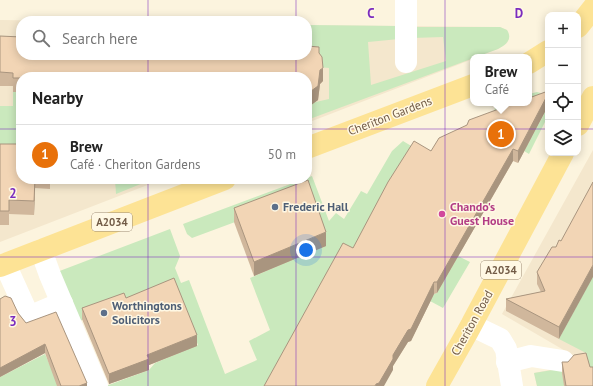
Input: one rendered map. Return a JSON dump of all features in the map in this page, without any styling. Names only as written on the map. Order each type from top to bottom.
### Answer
[{"type":"main road","points":[[581,23],[593,8]]},
{"type":"main road","points":[[532,62],[545,53]]},
{"type":"main road","points":[[532,65],[545,67]]},
{"type":"main road","name":"Cheriton Gardens","points":[[312,146],[470,86]]},
{"type":"main road","points":[[581,120],[593,97]]},
{"type":"main road","name":"Cheriton Road","points":[[437,386],[561,156]]},
{"type":"main road","name":"A2034","points":[[3,265],[212,184]]},
{"type":"street","points":[[406,0],[406,62]]},
{"type":"street","points":[[41,250],[97,386]]},
{"type":"street","points":[[3,265],[29,317],[62,303]]},
{"type":"street","points":[[471,325],[500,339],[506,349],[512,386]]},
{"type":"street","points":[[507,362],[531,356],[563,361]]},
{"type":"shaded area","points":[[0,20],[16,20],[16,60],[312,60],[312,25],[500,27],[507,30],[509,38],[507,43],[498,49],[482,54],[470,54],[470,60],[312,121],[312,72],[16,72],[16,184],[150,184],[0,242]]},
{"type":"shaded area","points":[[593,150],[593,386],[537,386],[534,373],[586,363],[502,314]]},
{"type":"green space","points":[[312,25],[398,26],[399,39],[368,42],[371,85],[446,61],[443,37],[412,38],[413,27],[500,27],[507,30],[509,33],[509,39],[506,44],[498,49],[485,54],[470,54],[470,59],[312,118],[312,103],[329,99],[329,68],[319,67],[312,60]]},
{"type":"green space","points":[[13,92],[16,92],[16,150],[0,150],[0,106],[13,106]]},
{"type":"green space","points":[[537,92],[545,94],[545,122],[529,154],[524,151],[544,114],[543,110],[492,123],[495,107],[532,106],[532,93]]},
{"type":"green space","points":[[403,141],[433,159],[287,386],[106,386],[149,370],[155,363],[198,345],[175,288],[124,303],[77,322],[57,272],[170,229],[180,256],[175,268],[181,283],[189,280],[225,374],[257,360],[249,341],[270,330],[250,278],[326,245],[308,195],[192,238],[187,234],[183,224],[290,184],[312,184],[312,176],[329,221],[336,213],[344,219],[361,191],[367,194],[392,151]]},
{"type":"green space","points":[[115,184],[141,184],[116,194]]},
{"type":"green space","points":[[458,256],[470,262],[443,308],[430,301],[434,294],[437,293]]},
{"type":"green space","points":[[593,276],[593,378],[590,378],[586,353],[559,339]]},
{"type":"green space","points":[[45,354],[59,386],[0,386],[0,377]]},
{"type":"green space","points":[[565,368],[562,373],[563,379],[569,386],[537,386],[534,373]]},
{"type":"building","points":[[0,36],[16,37],[16,60],[312,60],[312,46],[319,47],[323,68],[320,70],[318,86],[312,90],[312,72],[16,72],[16,78],[13,78],[13,73],[0,72]]},
{"type":"building","points":[[545,92],[545,100],[518,151],[513,149],[437,282],[434,282],[411,329],[408,330],[393,355],[393,359],[379,383],[375,386],[264,386],[343,243],[353,248],[388,182],[414,141],[431,151],[439,138],[467,125],[469,120],[507,106],[532,106],[532,97]]},
{"type":"building","points":[[0,144],[16,144],[16,184],[35,184],[34,201],[9,200],[9,211],[0,211]]},
{"type":"building","points":[[593,182],[593,265],[559,327],[506,299],[545,291],[537,272],[552,247],[556,247],[559,240],[561,241]]},
{"type":"building","points":[[297,184],[309,184],[326,232],[254,262],[234,208]]},
{"type":"building","points":[[174,278],[197,335],[147,355],[149,359],[109,374],[82,308],[124,293],[126,298]]},
{"type":"building","points":[[5,296],[11,298],[18,313],[26,323],[56,312],[87,383],[79,386],[61,386],[45,344],[0,368],[0,299]]},
{"type":"building","points":[[586,353],[590,367],[593,367],[593,386],[566,386],[562,362],[568,362],[574,355]]},
{"type":"place","name":"Brew","points":[[501,134]]},
{"type":"place","name":"Frederic Hall","points":[[275,207]]},
{"type":"place","name":"Chando's Guest House","points":[[442,214]]},
{"type":"place","name":"Worthingtons Solicitors","points":[[104,313]]}]
